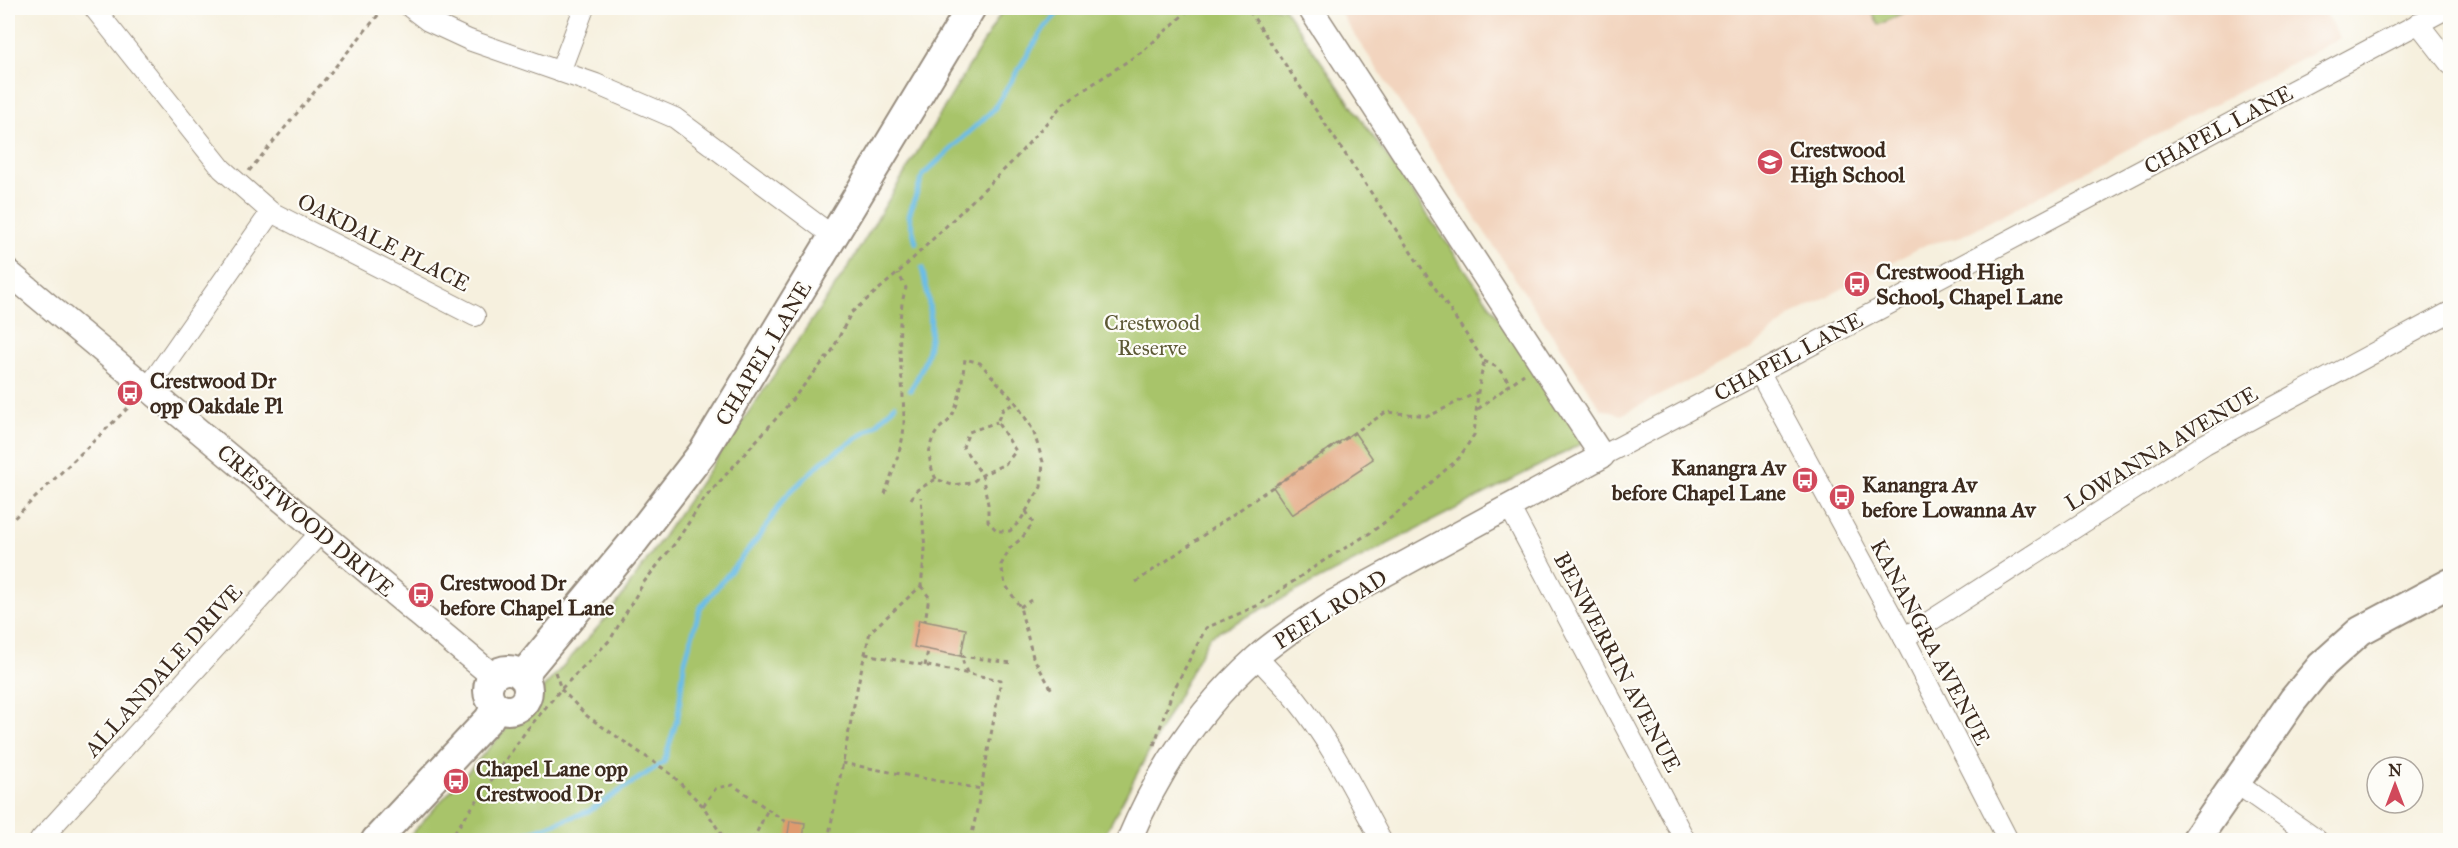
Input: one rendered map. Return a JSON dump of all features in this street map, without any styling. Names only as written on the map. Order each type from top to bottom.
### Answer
[{"type":"main road","name":"CHAPEL LANE","points":[[529,666],[635,540],[704,452],[971,8]]},
{"type":"main road","points":[[2196,840],[2299,692],[2337,650],[2360,631],[2451,583]]},
{"type":"main road","points":[[529,666],[528,690],[523,702],[512,709],[496,706],[488,692],[494,676],[507,670],[529,666]]},
{"type":"main road","points":[[376,840],[489,719],[496,706]]},
{"type":"street","name":"OAKDALE PLACE","points":[[94,8],[222,169],[271,212],[475,316]]},
{"type":"street","points":[[411,8],[428,21],[469,40],[560,72],[675,118],[834,237]]},
{"type":"street","points":[[560,72],[584,8]]},
{"type":"street","points":[[1310,8],[1602,456]]},
{"type":"street","name":"CHAPEL LANE","points":[[1602,456],[2448,8]]},
{"type":"street","points":[[2418,23],[2451,64]]},
{"type":"street","name":"OAKDALE PLACE","points":[[148,388],[271,212]]},
{"type":"street","name":"CRESTWOOD DRIVE","points":[[8,272],[494,676]]},
{"type":"street","name":"LOWANNA AVENUE","points":[[1904,638],[2205,444],[2451,312]]},
{"type":"street","name":"KANANGRA AVENUE","points":[[1759,372],[1904,638],[2007,840]]},
{"type":"street","name":"PEEL ROAD","points":[[1129,840],[1166,764],[1194,726],[1257,657],[1291,630],[1332,603],[1602,456]]},
{"type":"street","name":"BENWERRIN AVENUE","points":[[1509,506],[1685,840]]},
{"type":"street","name":"ALLANDALE DRIVE","points":[[40,840],[321,532]]},
{"type":"street","points":[[1257,657],[1313,723],[1353,787],[1381,840]]},
{"type":"street","points":[[2236,783],[2317,840]]},
{"type":"path","points":[[238,184],[384,8]]},
{"type":"path","points":[[449,840],[526,731],[561,689],[610,640],[644,582],[676,542],[705,498],[782,412],[832,351],[851,313],[898,273],[1012,162],[1064,104],[1143,51],[1191,8]]},
{"type":"path","points":[[1244,8],[1249,8],[1484,361],[1497,367],[1510,383]]},
{"type":"path","points":[[885,494],[900,447],[904,424],[900,325],[902,300],[906,288],[898,273]]},
{"type":"path","points":[[997,422],[1016,451],[1005,464],[982,475],[971,483],[952,485],[936,479],[929,466],[929,449],[938,430],[951,420],[959,397],[965,359],[980,363],[1016,403],[1033,430],[1043,462],[1041,487],[1010,531],[997,531],[988,521],[988,504],[982,475],[963,447],[969,432],[997,422],[1003,410],[1016,403]]},
{"type":"path","points":[[1154,745],[1172,693],[1206,628],[1258,605],[1320,562],[1370,533],[1459,458],[1474,435],[1484,361]]},
{"type":"path","points":[[1478,410],[1510,383],[1521,378],[1530,367]]},
{"type":"path","points":[[8,524],[148,388]]},
{"type":"path","points":[[1136,582],[1278,483],[1386,412],[1430,416],[1478,392]]},
{"type":"path","points":[[911,499],[917,490],[936,479]]},
{"type":"path","points":[[828,840],[870,632],[921,586],[925,550],[921,498]]},
{"type":"path","points":[[1026,511],[1033,523],[1010,548],[1001,565],[1005,584],[1020,607],[1033,657],[1052,690]]},
{"type":"path","points":[[921,586],[929,597],[925,621]]},
{"type":"path","points":[[1020,607],[1031,600]]},
{"type":"path","points":[[925,666],[928,650]]},
{"type":"path","points":[[865,654],[1001,680],[971,840]]},
{"type":"path","points":[[967,674],[961,656],[1012,663]]},
{"type":"path","points":[[529,666],[554,670],[561,689],[587,716],[669,773],[704,806],[725,840]]},
{"type":"path","points":[[842,763],[981,789]]},
{"type":"path","points":[[704,806],[717,788],[733,785],[789,824]]},
{"type":"path","points":[[753,840],[768,809]]},
{"type":"shaded area","name":"Crestwood High School","points":[[1337,8],[2322,8],[2340,38],[1958,238],[1927,244],[1792,315],[1751,349],[1621,415],[1601,409]]},
{"type":"green space","name":"Crestwood Reserve","points":[[1004,8],[1284,8],[1585,442],[1210,636],[1102,840],[406,840],[609,615],[847,269]]},
{"type":"green space","points":[[1870,8],[1912,8],[1879,25]]},
{"type":"building","points":[[1354,432],[1373,459],[1361,467],[1362,469],[1292,515],[1273,487]]},
{"type":"building","points":[[919,620],[966,629],[961,656],[914,647]]},
{"type":"building","points":[[790,821],[805,823],[803,840],[787,840]]},
{"type":"waterway","points":[[916,243],[909,215],[923,175],[994,109],[1044,28],[1062,8]]},
{"type":"waterway","points":[[910,390],[925,360],[931,330],[929,301],[922,268]]},
{"type":"waterway","points":[[509,840],[589,811],[664,762],[678,716],[684,664],[700,608],[762,533],[785,497],[824,460],[876,425],[895,405]]},
{"type":"place","name":"Crestwood High School","points":[[1770,162]]},
{"type":"place","name":"Crestwood High School, Chapel Lane","points":[[1857,284]]},
{"type":"place","name":"Crestwood Dr opp Oakdale Pl","points":[[130,393]]},
{"type":"place","name":"Kanangra Av before Chapel Lane","points":[[1805,480]]},
{"type":"place","name":"Kanangra Av before Lowanna Av","points":[[1842,497]]},
{"type":"place","name":"Crestwood Dr before Chapel Lane","points":[[421,595]]},
{"type":"place","name":"Chapel Lane opp Crestwood Dr","points":[[456,781]]}]
